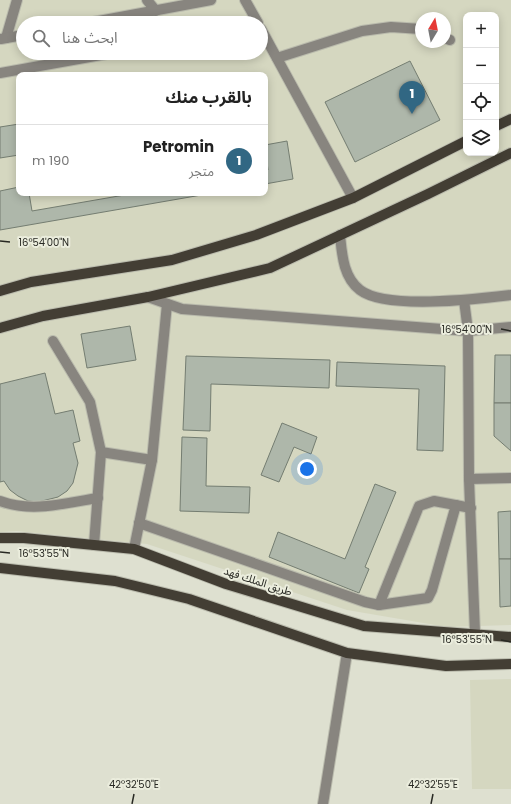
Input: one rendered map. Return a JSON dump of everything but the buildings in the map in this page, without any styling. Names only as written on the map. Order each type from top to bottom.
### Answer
[{"type":"main road","points":[[499,125],[511,119]]},
{"type":"main road","points":[[0,291],[31,282],[172,260],[256,235],[353,198],[463,143]]},
{"type":"main road","points":[[0,328],[43,316],[148,297],[270,268],[428,194],[511,152]]},
{"type":"main road","name":"طريق الملك فهد","points":[[0,538],[24,538],[134,549],[226,584],[364,626],[475,633],[511,637]]},
{"type":"main road","points":[[0,568],[115,582],[189,599],[347,653],[446,666],[511,664]]},
{"type":"street","points":[[16,36],[3,38],[17,0]]},
{"type":"street","points":[[147,0],[156,11]]},
{"type":"street","points":[[128,16],[211,0]]},
{"type":"street","points":[[245,0],[254,16]]},
{"type":"street","points":[[277,58],[362,31],[391,27],[415,29]]},
{"type":"street","points":[[268,42],[353,198]]},
{"type":"street","points":[[0,74],[75,60]]},
{"type":"street","points":[[340,235],[342,263],[350,278],[360,291],[377,298],[398,300],[464,300],[511,295]]},
{"type":"street","points":[[148,297],[182,309],[468,331],[511,327]]},
{"type":"street","points":[[464,300],[468,331],[470,508],[475,633]]},
{"type":"street","points":[[134,549],[152,460],[167,304]]},
{"type":"street","points":[[53,341],[90,402],[101,452],[94,545]]},
{"type":"street","points":[[101,452],[152,460]]},
{"type":"street","points":[[470,479],[511,478]]},
{"type":"street","points":[[0,501],[34,508],[98,498]]},
{"type":"street","points":[[379,605],[419,506],[434,501],[470,508]]},
{"type":"street","points":[[139,523],[365,602],[379,605],[428,598],[432,590],[456,505]]},
{"type":"street","points":[[324,804],[347,653]]},
{"type":"shaded area","points":[[0,0],[511,0],[511,625],[447,627],[347,610],[147,544],[17,531],[0,532]]},
{"type":"shaded area","points":[[511,679],[511,789],[472,789],[470,680]]},
{"type":"place","name":"Petromin","points":[[412,114]]}]
